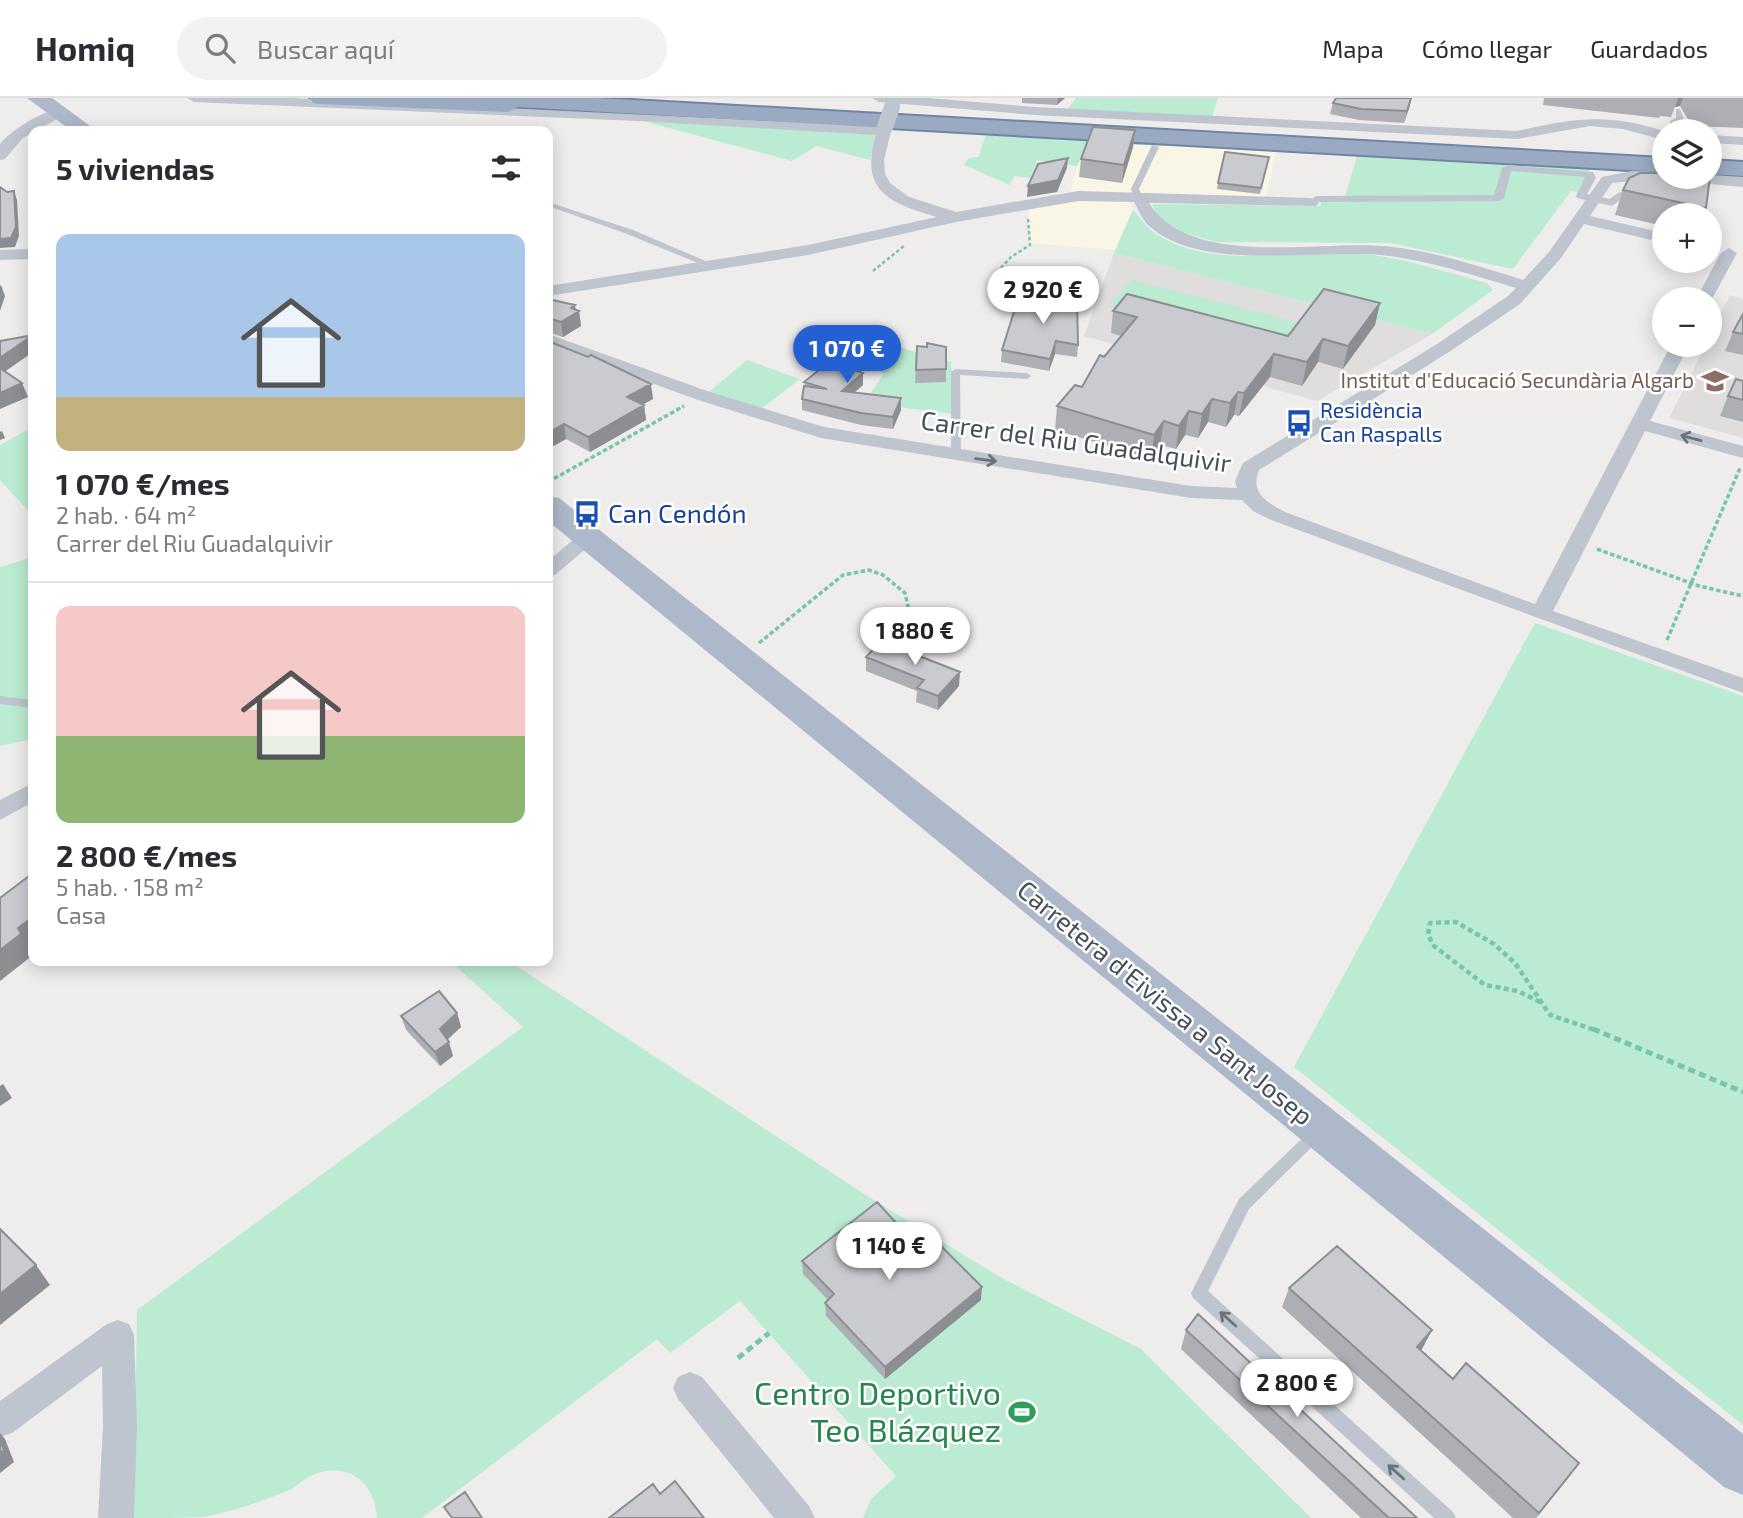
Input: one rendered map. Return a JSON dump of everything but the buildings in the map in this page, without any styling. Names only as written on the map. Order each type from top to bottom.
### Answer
[{"type":"highway","points":[[321,98],[460,105],[602,105]]},
{"type":"highway","points":[[481,98],[1652,164]]},
{"type":"highway","points":[[645,98],[1652,153]]},
{"type":"highway","points":[[1722,157],[1743,158]]},
{"type":"highway","points":[[1722,168],[1743,169]]},
{"type":"main road","points":[[38,98],[60,108],[80,126]]},
{"type":"main road","name":"Carretera d'Eivissa a Sant Josep","points":[[553,509],[1743,1468]]},
{"type":"street","points":[[194,98],[885,129]]},
{"type":"street","points":[[956,217],[900,199],[888,192],[882,184],[876,161],[885,129],[888,102],[918,100],[1035,111],[1517,135],[1564,123],[1596,120],[1625,124],[1652,132]]},
{"type":"street","points":[[30,126],[60,108]]},
{"type":"street","points":[[0,156],[5,145],[28,127]]},
{"type":"street","points":[[1722,140],[1743,141]]},
{"type":"street","points":[[553,290],[808,250],[956,217],[1078,196],[1311,203],[1316,200],[1499,198],[1507,168],[1589,174],[1591,178],[1581,196],[1612,203],[1620,195],[1633,193]]},
{"type":"street","points":[[1248,494],[1245,481],[1250,467],[1443,348],[1504,307],[1555,255],[1607,180],[1633,175],[1652,176]]},
{"type":"street","points":[[1722,180],[1743,182]]},
{"type":"street","points":[[1138,197],[1142,211],[1150,221],[1174,236],[1194,243],[1243,250],[1378,250],[1419,257],[1527,286]]},
{"type":"street","points":[[1581,219],[1652,235]]},
{"type":"street","points":[[0,255],[28,254]]},
{"type":"street","points":[[1713,287],[1736,254]]},
{"type":"street","name":"Carrer del Riu Guadalquivir","points":[[553,341],[704,396],[821,432],[1191,492],[1248,494],[1260,507],[1278,516],[1743,686]]},
{"type":"street","points":[[1541,614],[1674,357]]},
{"type":"street","points":[[1639,424],[1743,452]]},
{"type":"street","points":[[553,567],[588,537]]},
{"type":"street","points":[[0,811],[28,794]]},
{"type":"street","points":[[0,1421],[118,1335],[120,1426],[116,1518]]},
{"type":"street","points":[[690,1388],[797,1518]]},
{"type":"lane","points":[[1678,110],[1680,119]]},
{"type":"lane","points":[[1138,197],[1135,189],[1155,146]]},
{"type":"lane","points":[[553,206],[630,232],[713,266]]},
{"type":"lane","points":[[956,455],[955,372],[1027,376]]},
{"type":"lane","points":[[0,700],[28,703]]},
{"type":"lane","points":[[1321,1129],[1244,1204],[1199,1293],[1447,1518]]},
{"type":"path","points":[[1027,203],[1030,245],[1011,257],[996,273],[998,282],[1006,287],[1028,291]]},
{"type":"path","points":[[553,479],[689,403]]},
{"type":"path","points":[[1660,657],[1743,460]]},
{"type":"path","points":[[1578,542],[1692,584],[1743,596]]},
{"type":"path","points":[[739,659],[843,575],[859,570],[883,575],[905,593],[918,649]]},
{"type":"path","points":[[1540,1002],[1518,991],[1485,985],[1434,946],[1428,934],[1430,923],[1456,922],[1494,944],[1515,964],[1550,1015],[1613,1036],[1743,1092]]},
{"type":"path","points":[[738,1358],[769,1333]]},
{"type":"shaded area","points":[[1167,142],[1277,148],[1264,205],[1152,204],[1129,200],[1133,210],[1115,250],[1030,243],[1028,208],[1068,201],[1077,166],[1090,143]]},
{"type":"shaded area","points":[[1114,253],[1432,334],[1317,401],[1084,336]]},
{"type":"shaded area","name":"Institut d'Educació Secundària Algarb","points":[[1730,295],[1743,299],[1743,438],[1669,418],[1700,357],[1722,357],[1722,311]]},
{"type":"green space","points":[[1076,98],[1218,98],[1212,117],[1067,110]]},
{"type":"green space","points":[[643,121],[877,133],[870,160],[816,146],[792,161]]},
{"type":"green space","points":[[986,133],[1167,142],[1164,146],[1090,143],[1077,166],[1037,160],[1030,178],[1014,176],[1010,185],[964,165],[969,158],[979,157]]},
{"type":"green space","points":[[1358,153],[1592,166],[1577,193],[1571,191],[1513,269],[1390,243],[1216,242],[1181,232],[1159,219],[1152,204],[1321,206],[1320,199],[1344,200]]},
{"type":"green space","points":[[1133,210],[1151,230],[1174,243],[1200,251],[1258,256],[1346,253],[1372,255],[1416,263],[1487,283],[1493,290],[1432,334],[1114,253]]},
{"type":"green space","points":[[1132,280],[1309,325],[1288,352],[1110,304]]},
{"type":"green space","points":[[866,338],[951,362],[955,414],[864,403],[884,373],[843,359]]},
{"type":"green space","points":[[747,360],[800,379],[757,412],[704,396]]},
{"type":"green space","points":[[28,430],[28,511],[0,480],[0,445]]},
{"type":"green space","points":[[28,559],[28,740],[0,746],[0,567]]},
{"type":"green space","points":[[1535,623],[1743,696],[1743,1425],[1294,1067]]},
{"type":"green space","points":[[456,966],[517,966],[872,1199],[1000,1277],[1141,1349],[1311,1518],[863,1518],[871,1499],[896,1476],[740,1301],[670,1353],[657,1339],[422,1518],[377,1518],[371,1495],[358,1478],[349,1473],[328,1471],[315,1474],[278,1495],[214,1515],[134,1518],[137,1310],[523,1027]]},
{"type":"place","name":"Institut d'Educació Secundària Algarb","points":[[1715,381]]},
{"type":"place","name":"Residència Can Raspalls","points":[[1299,423]]},
{"type":"place","name":"Can Cendón","points":[[587,514]]},
{"type":"place","name":"Centro Deportivo Teo Blázquez","points":[[1022,1412]]}]
